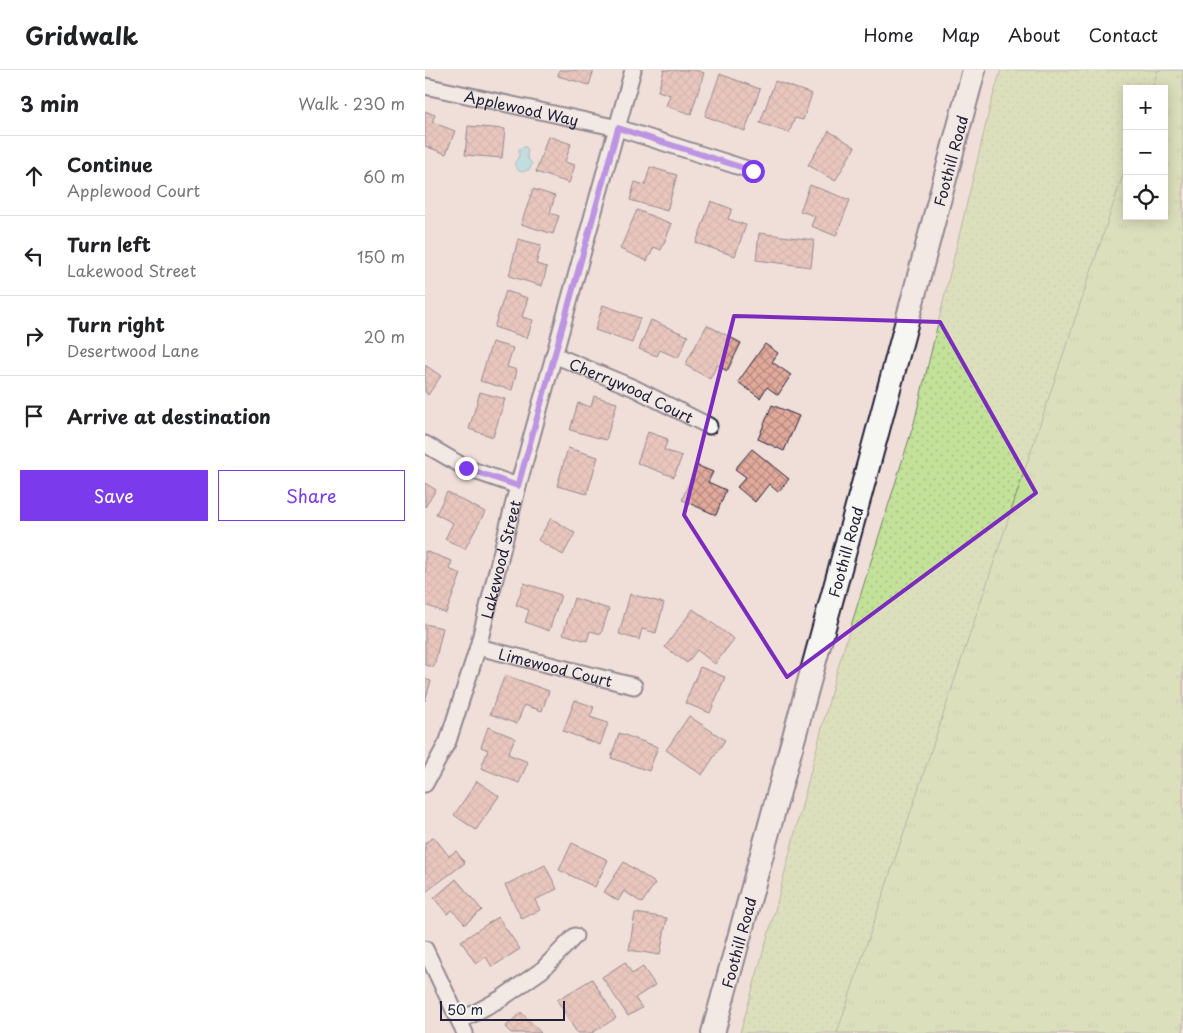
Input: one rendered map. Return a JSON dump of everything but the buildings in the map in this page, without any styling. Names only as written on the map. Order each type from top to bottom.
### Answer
[{"type":"main road","name":"Foothill Road","points":[[713,1033],[876,437],[969,71]]},
{"type":"street","name":"Lakewood Street","points":[[425,784],[449,741],[478,647],[518,486],[633,70]]},
{"type":"street","name":"Applewood Way","points":[[425,86],[618,128],[753,171]]},
{"type":"street","name":"Cherrywood Court","points":[[554,355],[634,388],[709,426]]},
{"type":"street","points":[[425,444],[466,468],[518,486]]},
{"type":"street","name":"Limewood Court","points":[[478,647],[634,686]]},
{"type":"street","points":[[425,949],[462,1027],[542,970],[575,936]]},
{"type":"highlighted area","points":[[734,316],[940,322],[1036,493],[787,677],[684,515]]},
{"type":"green space","points":[[1001,70],[1183,70],[1183,1033],[740,1033],[774,914],[835,677],[914,423],[991,103]]},
{"type":"green space","points":[[1158,70],[1183,70],[1183,1033],[837,1033],[1123,175],[1123,220],[1168,220],[1168,85],[1153,85]]},
{"type":"water","points":[[526,147],[528,150],[527,157],[532,164],[530,169],[523,172],[519,171],[514,164],[519,156],[519,149]]},
{"type":"route","points":[[466,468],[518,486],[618,128],[753,171]]}]
